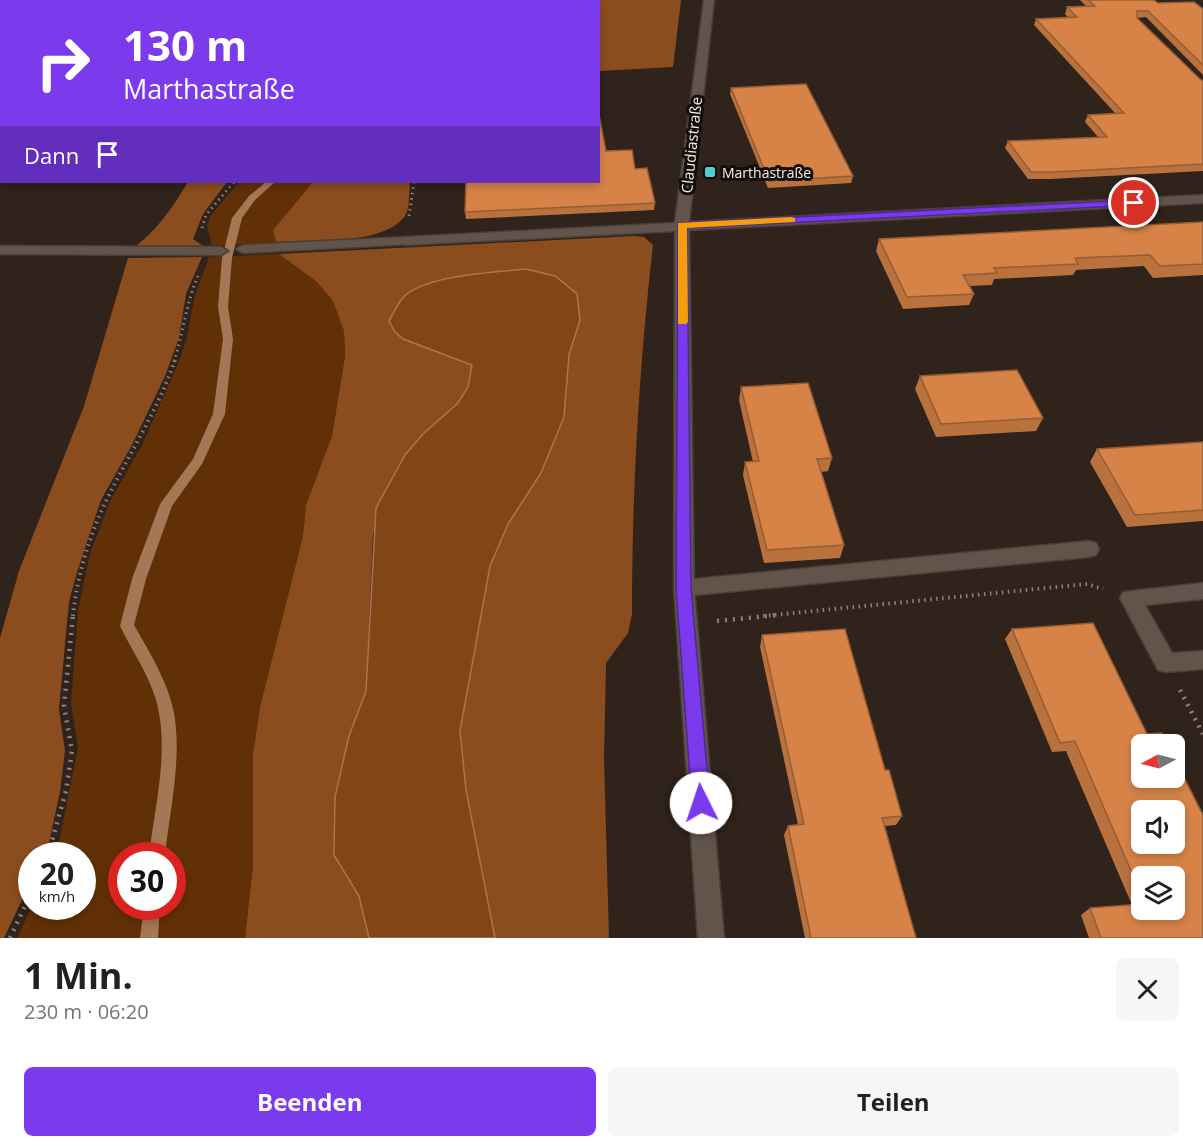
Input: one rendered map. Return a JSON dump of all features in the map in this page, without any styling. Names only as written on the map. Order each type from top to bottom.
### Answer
[{"type":"street","name":"Claudiastraße","points":[[709,0],[682,225],[684,588],[711,938]]},
{"type":"street","points":[[243,249],[1203,199]]},
{"type":"street","points":[[0,250],[215,251]]},
{"type":"street","points":[[684,588],[1089,549]]},
{"type":"street","points":[[1203,591],[1130,598],[1166,663],[1203,660]]},
{"type":"path","points":[[52,842],[66,791],[72,751],[64,706],[74,607],[84,558],[109,494],[137,445],[173,365],[183,334],[189,296],[215,251],[201,232],[206,215],[233,183]]},
{"type":"path","points":[[406,241],[414,183]]},
{"type":"path","points":[[687,624],[1087,584],[1130,598]]},
{"type":"path","points":[[1166,663],[1203,734]]},
{"type":"path","points":[[10,938],[18,920]]},
{"type":"shaded area","points":[[600,0],[681,0],[673,67],[600,71]]},
{"type":"shaded area","points":[[187,183],[226,183],[203,214],[193,239],[203,246],[132,249],[156,227]]},
{"type":"shaded area","points":[[238,183],[312,183],[273,230],[276,242],[212,246],[207,225],[211,215]]},
{"type":"shaded area","points":[[312,183],[410,183],[406,214],[397,224],[383,232],[326,241],[276,242],[273,230]]},
{"type":"shaded area","points":[[644,237],[653,245],[637,429],[632,614],[628,633],[606,663],[604,758],[609,938],[495,938],[466,790],[460,731],[490,566],[508,524],[541,473],[564,417],[569,355],[580,320],[526,269],[481,273],[426,284],[403,339],[473,365],[468,387],[458,404],[423,434],[373,534],[366,691],[349,736],[335,797],[334,855],[359,896],[369,938],[245,938],[253,865],[253,754],[260,707],[303,536],[306,505],[332,436],[345,356],[344,331],[333,301],[317,282],[279,254]]},
{"type":"shaded area","points":[[279,254],[317,282],[333,301],[344,331],[345,356],[332,436],[306,505],[303,536],[260,707],[253,754],[253,865],[245,938],[17,938],[25,920],[96,920],[96,842],[59,842],[78,748],[71,703],[78,610],[90,554],[110,501],[141,447],[178,364],[186,341],[195,295],[209,257]]},
{"type":"shaded area","points":[[202,257],[186,294],[179,338],[165,376],[133,443],[101,500],[77,572],[69,602],[59,709],[65,751],[60,792],[49,842],[18,842],[18,908],[4,938],[0,938],[0,638],[19,571],[84,406],[128,258]]},
{"type":"shaded area","points":[[526,269],[555,276],[577,294],[580,320],[569,355],[564,417],[541,473],[508,524],[490,566],[460,731],[466,790],[495,938],[369,938],[359,896],[334,855],[335,797],[349,736],[366,691],[376,508],[405,455],[423,434],[458,403],[468,387],[472,365],[403,339],[395,332],[389,321],[407,294],[431,282],[481,273]]},
{"type":"building","points":[[1088,0],[1194,2],[1203,9],[1203,65],[1148,11],[1137,11],[1137,18],[1203,80],[1203,164],[1031,172],[1008,141],[1107,137],[1088,115],[1124,113],[1036,19],[1077,17],[1067,7],[1095,6]]},
{"type":"building","points":[[806,84],[853,176],[769,181],[731,88]]},
{"type":"building","points":[[600,120],[606,151],[632,150],[635,169],[647,168],[655,203],[465,212],[466,183],[600,183]]},
{"type":"building","points":[[1203,222],[1203,264],[1160,266],[1150,255],[1075,258],[1078,264],[994,268],[997,273],[963,275],[974,294],[907,297],[879,239]]},
{"type":"building","points":[[1017,370],[1043,418],[941,424],[920,376]]},
{"type":"building","points":[[808,383],[832,458],[817,459],[844,545],[767,550],[745,462],[759,461],[741,387]]},
{"type":"building","points":[[1203,442],[1203,510],[1135,515],[1097,449]]},
{"type":"building","points":[[1093,623],[1147,734],[1131,734],[1131,788],[1185,788],[1185,780],[1203,815],[1203,938],[1101,938],[1090,908],[1131,905],[1131,920],[1185,920],[1185,866],[1131,866],[1131,871],[1075,741],[1060,743],[1012,629]]},
{"type":"building","points":[[845,629],[885,770],[889,770],[902,816],[882,818],[916,938],[811,938],[788,826],[804,824],[762,635]]},
{"type":"waterway","points":[[159,842],[167,773],[168,725],[158,686],[127,626],[139,579],[166,504],[198,461],[219,414],[228,339],[223,307],[227,258],[237,218],[252,198],[270,183]]},
{"type":"waterway","points":[[149,938],[151,920]]},
{"type":"slow traffic","points":[[682,322],[682,225],[791,220]]},
{"type":"place","name":"Marthastraße","points":[[710,172]]},
{"type":"route","points":[[701,803],[684,588],[682,225],[1134,203]]}]
